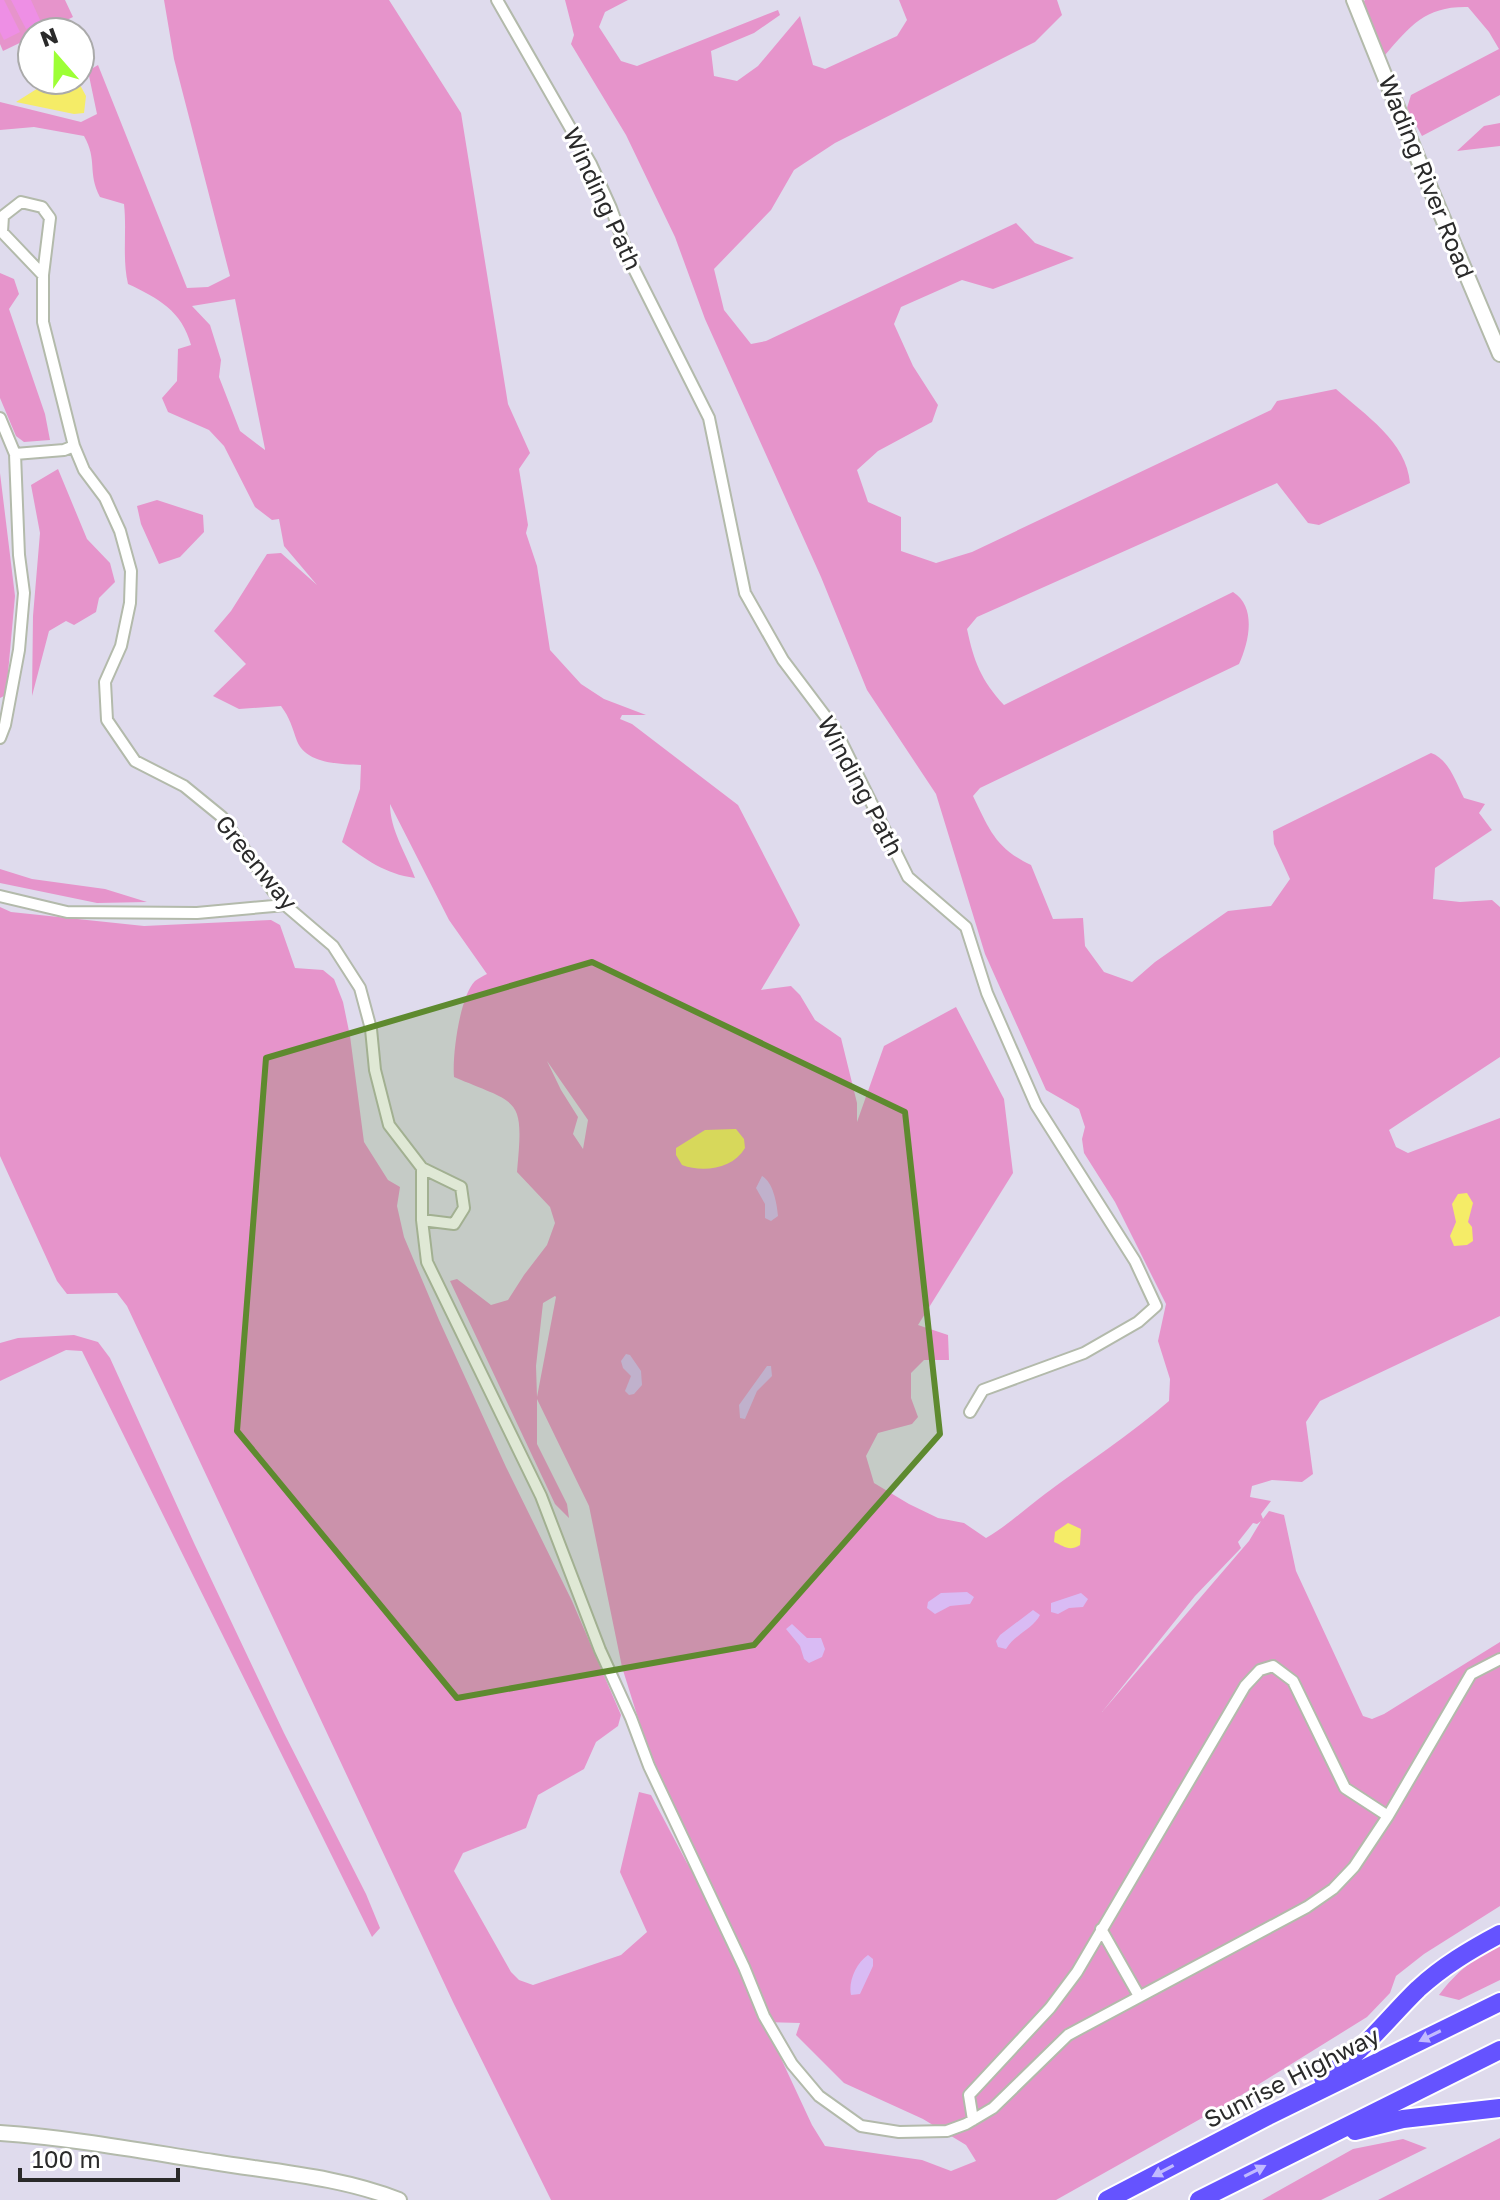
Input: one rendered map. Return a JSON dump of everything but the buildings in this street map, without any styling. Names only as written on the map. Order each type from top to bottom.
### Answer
[{"type":"highway","points":[[1218,2142],[1340,2066],[1441,1970],[1500,1934]]},
{"type":"highway","name":"Sunrise Highway","points":[[1107,2200],[1500,2002]]},
{"type":"highway","points":[[1199,2200],[1500,2050]]},
{"type":"highway","points":[[1281,2158],[1390,2121],[1500,2108]]},
{"type":"main road","name":"Wading River Road","points":[[1354,0],[1500,354]]},
{"type":"main road","points":[[0,2133],[101,2144],[278,2172],[366,2188],[399,2200]]},
{"type":"street","name":"Winding Path","points":[[497,0],[601,184],[630,261],[709,418],[745,593],[783,660],[835,729],[908,877],[966,927],[987,993],[1036,1105],[1135,1261],[1156,1306],[1138,1322],[1084,1353],[983,1390],[970,1412]]},
{"type":"street","name":"Greenway","points":[[43,275],[2,232],[3,216],[21,202],[42,207],[50,218],[43,275],[43,322],[74,446],[84,470],[105,498],[120,531],[131,571],[130,603],[121,646],[105,682],[107,720],[135,761],[184,786],[222,817],[285,905],[333,946],[360,988],[389,1125],[422,1168],[461,1187],[464,1208],[454,1224],[422,1220]]},
{"type":"street","points":[[0,418],[15,454],[19,555],[24,593],[19,650],[0,738]]},
{"type":"street","points":[[15,454],[64,450],[74,446]]},
{"type":"street","points":[[0,896],[67,912],[197,913],[285,905]]},
{"type":"street","points":[[422,1168],[422,1220],[427,1262],[541,1496],[600,1650],[649,1766],[764,2016],[792,2064],[819,2096],[861,2126],[899,2132],[947,2131],[973,2120],[993,2108],[1068,2035],[1307,1907],[1333,1889],[1354,1867],[1388,1816],[1471,1674],[1500,1659]]},
{"type":"street","points":[[973,2120],[969,2095],[1050,2008],[1077,1972],[1245,1686],[1260,1670],[1273,1666],[1293,1681],[1345,1788],[1388,1816]]},
{"type":"street","points":[[1101,1929],[1139,1996]]},
{"type":"highlighted area","points":[[592,962],[905,1112],[940,1434],[754,1645],[457,1698],[237,1431],[266,1058]]},
{"type":"shaded area","points":[[0,0],[65,0],[73,16],[16,16],[16,45],[3,51],[0,44]]},
{"type":"shaded area","points":[[0,0],[4,0],[16,24],[16,34],[4,40],[0,32]]},
{"type":"shaded area","points":[[11,0],[31,0],[38,16],[19,16]]},
{"type":"shaded area","points":[[164,0],[389,0],[461,113],[508,404],[530,453],[519,469],[528,525],[526,533],[537,566],[550,650],[581,684],[604,699],[646,715],[622,715],[620,719],[632,724],[738,805],[800,925],[761,990],[791,986],[815,1020],[841,1038],[857,1103],[857,1122],[884,1046],[956,1007],[1004,1099],[1013,1173],[918,1325],[948,1335],[949,1360],[924,1360],[911,1373],[911,1398],[918,1417],[912,1424],[878,1433],[866,1456],[874,1483],[938,1518],[964,1523],[986,1538],[1169,1401],[1170,1379],[1158,1341],[1166,1304],[1115,1202],[1084,1153],[1082,1139],[1085,1127],[1079,1109],[1046,1090],[985,954],[936,794],[867,690],[821,577],[705,319],[675,237],[626,135],[571,44],[574,35],[565,0],[628,0],[605,12],[599,27],[621,61],[637,66],[778,10],[780,15],[754,33],[711,51],[714,76],[737,81],[758,66],[800,16],[813,65],[825,69],[897,36],[907,20],[899,0],[1057,0],[1062,15],[1035,42],[835,143],[794,170],[771,210],[714,269],[724,310],[751,344],[766,341],[1016,223],[1035,243],[1074,258],[993,289],[962,280],[901,307],[894,324],[913,366],[938,405],[932,422],[878,451],[857,470],[868,502],[901,517],[901,551],[936,563],[972,552],[1271,410],[1277,401],[1336,389],[1393,442],[1407,468],[1410,483],[1319,525],[1308,523],[1277,483],[977,617],[967,629],[980,670],[1004,705],[1233,592],[1245,606],[1248,636],[1239,664],[980,788],[973,796],[1001,845],[1031,865],[1053,919],[1083,918],[1085,946],[1104,972],[1132,982],[1155,962],[1228,911],[1271,906],[1290,879],[1274,844],[1273,831],[1431,753],[1443,760],[1464,798],[1485,804],[1479,813],[1492,830],[1435,868],[1433,899],[1460,902],[1492,900],[1500,907],[1500,1057],[1389,1130],[1396,1147],[1408,1153],[1500,1118],[1500,1316],[1320,1401],[1306,1422],[1313,1474],[1302,1482],[1272,1480],[1252,1486],[1250,1497],[1271,1501],[1261,1514],[1263,1519],[1269,1511],[1284,1515],[1296,1571],[1363,1716],[1372,1719],[1384,1714],[1500,1642],[1500,1906],[1424,1954],[1396,1976],[1390,1993],[1367,2017],[1227,2104],[1056,2200],[551,2200],[453,2002],[127,1306],[117,1293],[67,1294],[57,1281],[0,1156],[0,907],[11,912],[144,926],[271,920],[280,925],[295,968],[323,970],[334,979],[343,1002],[350,1036],[364,1142],[388,1180],[400,1187],[397,1206],[404,1237],[506,1467],[572,1601],[621,1715],[618,1726],[596,1742],[584,1769],[538,1795],[526,1828],[463,1853],[454,1871],[511,1972],[519,1980],[533,1985],[621,1955],[647,1932],[620,1872],[639,1792],[651,1795],[688,1865],[622,1667],[589,1506],[537,1399],[537,1444],[567,1504],[569,1518],[555,1504],[450,1281],[457,1279],[491,1305],[508,1300],[547,1245],[555,1223],[550,1207],[517,1172],[519,1129],[513,1106],[493,1093],[454,1077],[454,1055],[465,999],[475,981],[487,974],[449,920],[390,804],[396,832],[415,878],[385,869],[342,842],[360,789],[361,765],[324,761],[301,749],[281,706],[239,709],[213,696],[246,664],[214,631],[231,611],[267,554],[281,553],[317,585],[284,546],[279,519],[272,520],[255,507],[224,446],[209,430],[168,412],[162,398],[177,381],[178,349],[191,345],[175,314],[128,284],[124,204],[100,197],[94,180],[91,153],[84,136],[34,127],[0,130],[0,102],[81,122],[97,114],[93,96],[96,96],[98,65],[187,288],[208,287],[230,276],[174,59]],"holes":[[[235,299],[265,450],[240,431],[219,377],[221,360],[210,325],[192,306]],[[547,1061],[588,1120],[583,1149],[573,1134],[578,1117]],[[556,1297],[537,1397],[536,1366],[543,1303]],[[1261,1521],[1249,1541],[1102,1712],[1195,1596],[1241,1548],[1238,1542],[1253,1523]],[[764,2022],[800,2023],[796,2035],[844,2083],[923,2119],[966,2145],[976,2161],[951,2171],[922,2160],[825,2146]]]},
{"type":"shaded area","points":[[1365,0],[1500,0],[1500,95],[1422,136],[1407,108],[1411,95],[1499,49],[1468,7],[1441,10],[1420,19],[1385,55],[1362,3]]},
{"type":"shaded area","points":[[26,96],[86,96],[84,113],[74,114],[16,102]]},
{"type":"shaded area","points":[[1500,123],[1500,146],[1457,151],[1484,126]]},
{"type":"shaded area","points":[[0,273],[14,279],[19,294],[9,309],[45,414],[50,440],[24,442],[16,436],[0,398]]},
{"type":"shaded area","points":[[58,469],[87,539],[110,563],[115,582],[99,598],[96,612],[74,625],[66,621],[49,631],[32,696],[33,616],[40,533],[31,485]]},
{"type":"shaded area","points":[[0,473],[15,596],[6,695],[0,698]]},
{"type":"shaded area","points":[[157,500],[203,515],[204,532],[180,557],[159,564],[141,524],[137,506]]},
{"type":"shaded area","points":[[0,869],[32,879],[105,889],[147,902],[97,903],[0,883]]},
{"type":"shaded area","points":[[736,1129],[744,1139],[745,1148],[725,1165],[699,1169],[682,1165],[676,1155],[676,1148],[705,1130]]},
{"type":"shaded area","points":[[1467,1193],[1473,1203],[1468,1222],[1472,1227],[1473,1241],[1454,1246],[1450,1236],[1456,1222],[1452,1204],[1458,1194]]},
{"type":"shaded area","points":[[74,1335],[98,1342],[110,1358],[284,1733],[366,1894],[380,1928],[372,1937],[82,1351],[66,1350],[0,1381],[0,1343],[18,1338]]},
{"type":"shaded area","points":[[1068,1523],[1081,1529],[1080,1545],[1073,1548],[1054,1542],[1055,1532]]},
{"type":"shaded area","points":[[1500,1945],[1500,1980],[1459,2000],[1439,1995],[1466,1966]]},
{"type":"shaded area","points":[[1500,2138],[1500,2200],[1378,2200]]},
{"type":"shaded area","points":[[1403,2139],[1427,2148],[1321,2200],[1262,2200],[1353,2149]]},
{"type":"sand","points":[[762,1176],[772,1188],[777,1205],[778,1216],[771,1221],[765,1218],[765,1204],[756,1188]]},
{"type":"sand","points":[[626,1354],[641,1371],[642,1385],[629,1395],[625,1391],[631,1376],[621,1361]]},
{"type":"sand","points":[[767,1366],[771,1366],[772,1376],[757,1391],[745,1419],[740,1418],[739,1405]]},
{"type":"sand","points":[[967,1592],[974,1597],[970,1604],[950,1606],[935,1614],[927,1608],[928,1602],[941,1593]]},
{"type":"sand","points":[[1081,1593],[1088,1599],[1083,1607],[1069,1608],[1058,1614],[1051,1612],[1051,1603]]},
{"type":"sand","points":[[1033,1610],[1040,1615],[1033,1624],[1006,1649],[998,1647],[996,1641],[1000,1635]]},
{"type":"sand","points":[[792,1624],[807,1638],[821,1638],[825,1649],[822,1657],[809,1663],[804,1659],[800,1646],[786,1629]]},
{"type":"sand","points":[[868,1955],[873,1959],[873,1966],[860,1994],[851,1995],[854,1973]]}]
